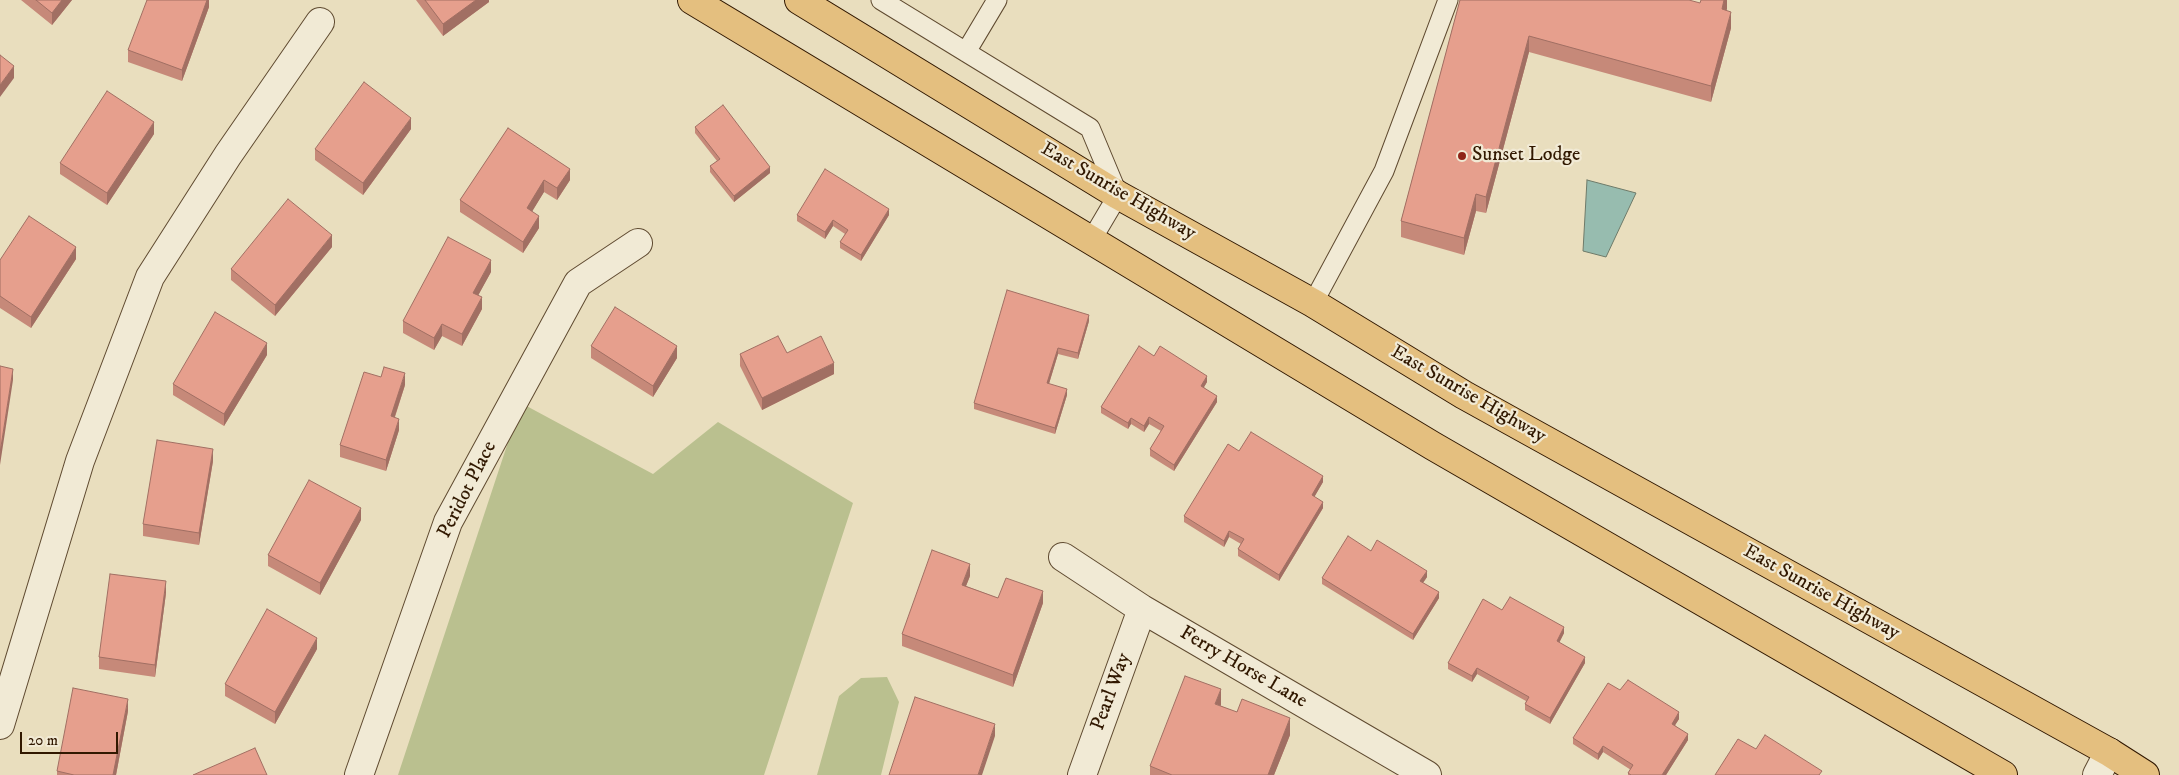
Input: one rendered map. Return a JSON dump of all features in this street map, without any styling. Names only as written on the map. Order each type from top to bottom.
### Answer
[{"type":"main road","points":[[692,0],[1092,239],[1433,446],[2002,775]]},
{"type":"main road","name":"East Sunrise Highway","points":[[799,0],[1118,195],[1314,303],[1464,395],[2103,764],[2145,775]]},
{"type":"street","points":[[0,725],[80,460],[150,277],[228,155],[320,22]]},
{"type":"street","name":"Peridot Place","points":[[359,775],[448,522],[578,283],[638,243]]},
{"type":"street","name":"Ferry Horse Lane","points":[[1063,557],[1142,609],[1427,775]]},
{"type":"street","name":"Pearl Way","points":[[1082,775],[1142,609]]},
{"type":"lane","points":[[881,0],[1090,128],[1118,195],[1092,239]]},
{"type":"lane","points":[[966,52],[997,0]]},
{"type":"lane","points":[[1314,303],[1384,171],[1448,0]]},
{"type":"green space","points":[[521,403],[653,474],[718,422],[853,503],[764,775],[398,775]]},
{"type":"green space","points":[[887,677],[899,702],[881,775],[817,775],[839,696],[861,678]]},
{"type":"water","points":[[1587,180],[1636,193],[1606,257],[1583,251]]},
{"type":"building","points":[[36,0],[62,0],[52,13]]},
{"type":"building","points":[[147,0],[207,0],[182,70],[128,50]]},
{"type":"building","points":[[425,0],[476,0],[443,24]]},
{"type":"building","name":"Sunset Lodge","points":[[1460,0],[1689,0],[1700,3],[1701,0],[1724,0],[1722,9],[1731,12],[1711,86],[1529,36],[1486,197],[1476,194],[1464,238],[1401,221]]},
{"type":"building","points":[[0,55],[14,66],[0,85]]},
{"type":"building","points":[[364,82],[411,118],[363,183],[315,149]]},
{"type":"building","points":[[107,91],[154,122],[107,193],[60,163]]},
{"type":"building","points":[[723,105],[770,167],[734,196],[710,166],[720,159],[695,127]]},
{"type":"building","points":[[508,128],[570,169],[557,188],[544,180],[527,208],[539,216],[523,242],[460,200]]},
{"type":"building","points":[[825,169],[889,209],[861,255],[840,242],[848,230],[833,220],[825,232],[797,215]]},
{"type":"building","points":[[288,199],[332,235],[275,305],[231,269]]},
{"type":"building","points":[[29,216],[76,247],[31,317],[0,296],[0,260]]},
{"type":"building","points":[[448,237],[491,260],[473,293],[482,297],[462,334],[442,324],[434,338],[403,321]]},
{"type":"building","points":[[1007,290],[1089,315],[1078,353],[1058,348],[1047,383],[1067,389],[1055,428],[974,403]]},
{"type":"building","points":[[615,307],[677,346],[653,386],[591,346]]},
{"type":"building","points":[[215,312],[267,343],[224,414],[173,384]]},
{"type":"building","points":[[778,336],[787,353],[821,336],[834,363],[762,398],[740,354]]},
{"type":"building","points":[[1139,346],[1154,356],[1160,346],[1207,376],[1201,386],[1217,396],[1174,465],[1150,449],[1164,426],[1149,417],[1144,426],[1131,418],[1128,423],[1101,407]]},
{"type":"building","points":[[0,366],[13,369],[0,453]]},
{"type":"building","points":[[384,367],[405,373],[391,416],[399,419],[386,460],[340,445],[364,372],[381,377]]},
{"type":"building","points":[[1251,432],[1323,476],[1312,495],[1323,502],[1279,575],[1238,549],[1244,539],[1229,531],[1224,541],[1184,516],[1228,444],[1239,451]]},
{"type":"building","points":[[157,440],[213,449],[199,533],[143,524]]},
{"type":"building","points":[[309,480],[361,508],[320,583],[268,555]]},
{"type":"building","points":[[1348,536],[1371,551],[1377,540],[1427,571],[1420,581],[1439,592],[1413,634],[1322,578]]},
{"type":"building","points":[[932,550],[970,564],[962,585],[998,598],[1006,578],[1043,591],[1013,675],[902,634]]},
{"type":"building","points":[[110,574],[166,581],[155,665],[99,657]]},
{"type":"building","points":[[1510,597],[1564,627],[1557,641],[1585,657],[1550,718],[1525,704],[1529,697],[1477,668],[1472,676],[1448,663],[1483,599],[1502,610]]},
{"type":"building","points":[[267,609],[317,638],[275,712],[225,684]]},
{"type":"building","points":[[1185,676],[1221,689],[1215,704],[1237,712],[1242,699],[1290,718],[1268,775],[1172,775],[1150,766]]},
{"type":"building","points":[[1628,680],[1679,712],[1672,724],[1688,734],[1662,775],[1631,775],[1628,773],[1633,765],[1603,746],[1598,754],[1573,738],[1608,683],[1620,690]]},
{"type":"building","points":[[73,688],[128,699],[113,775],[74,775],[57,771]]},
{"type":"building","points":[[915,697],[995,724],[978,775],[889,775]]},
{"type":"building","points":[[1765,735],[1822,771],[1819,775],[1715,775],[1738,739],[1756,749]]},
{"type":"building","points":[[255,748],[267,775],[193,775]]},
{"type":"place","name":"Sunset Lodge","points":[[1462,156]]}]
